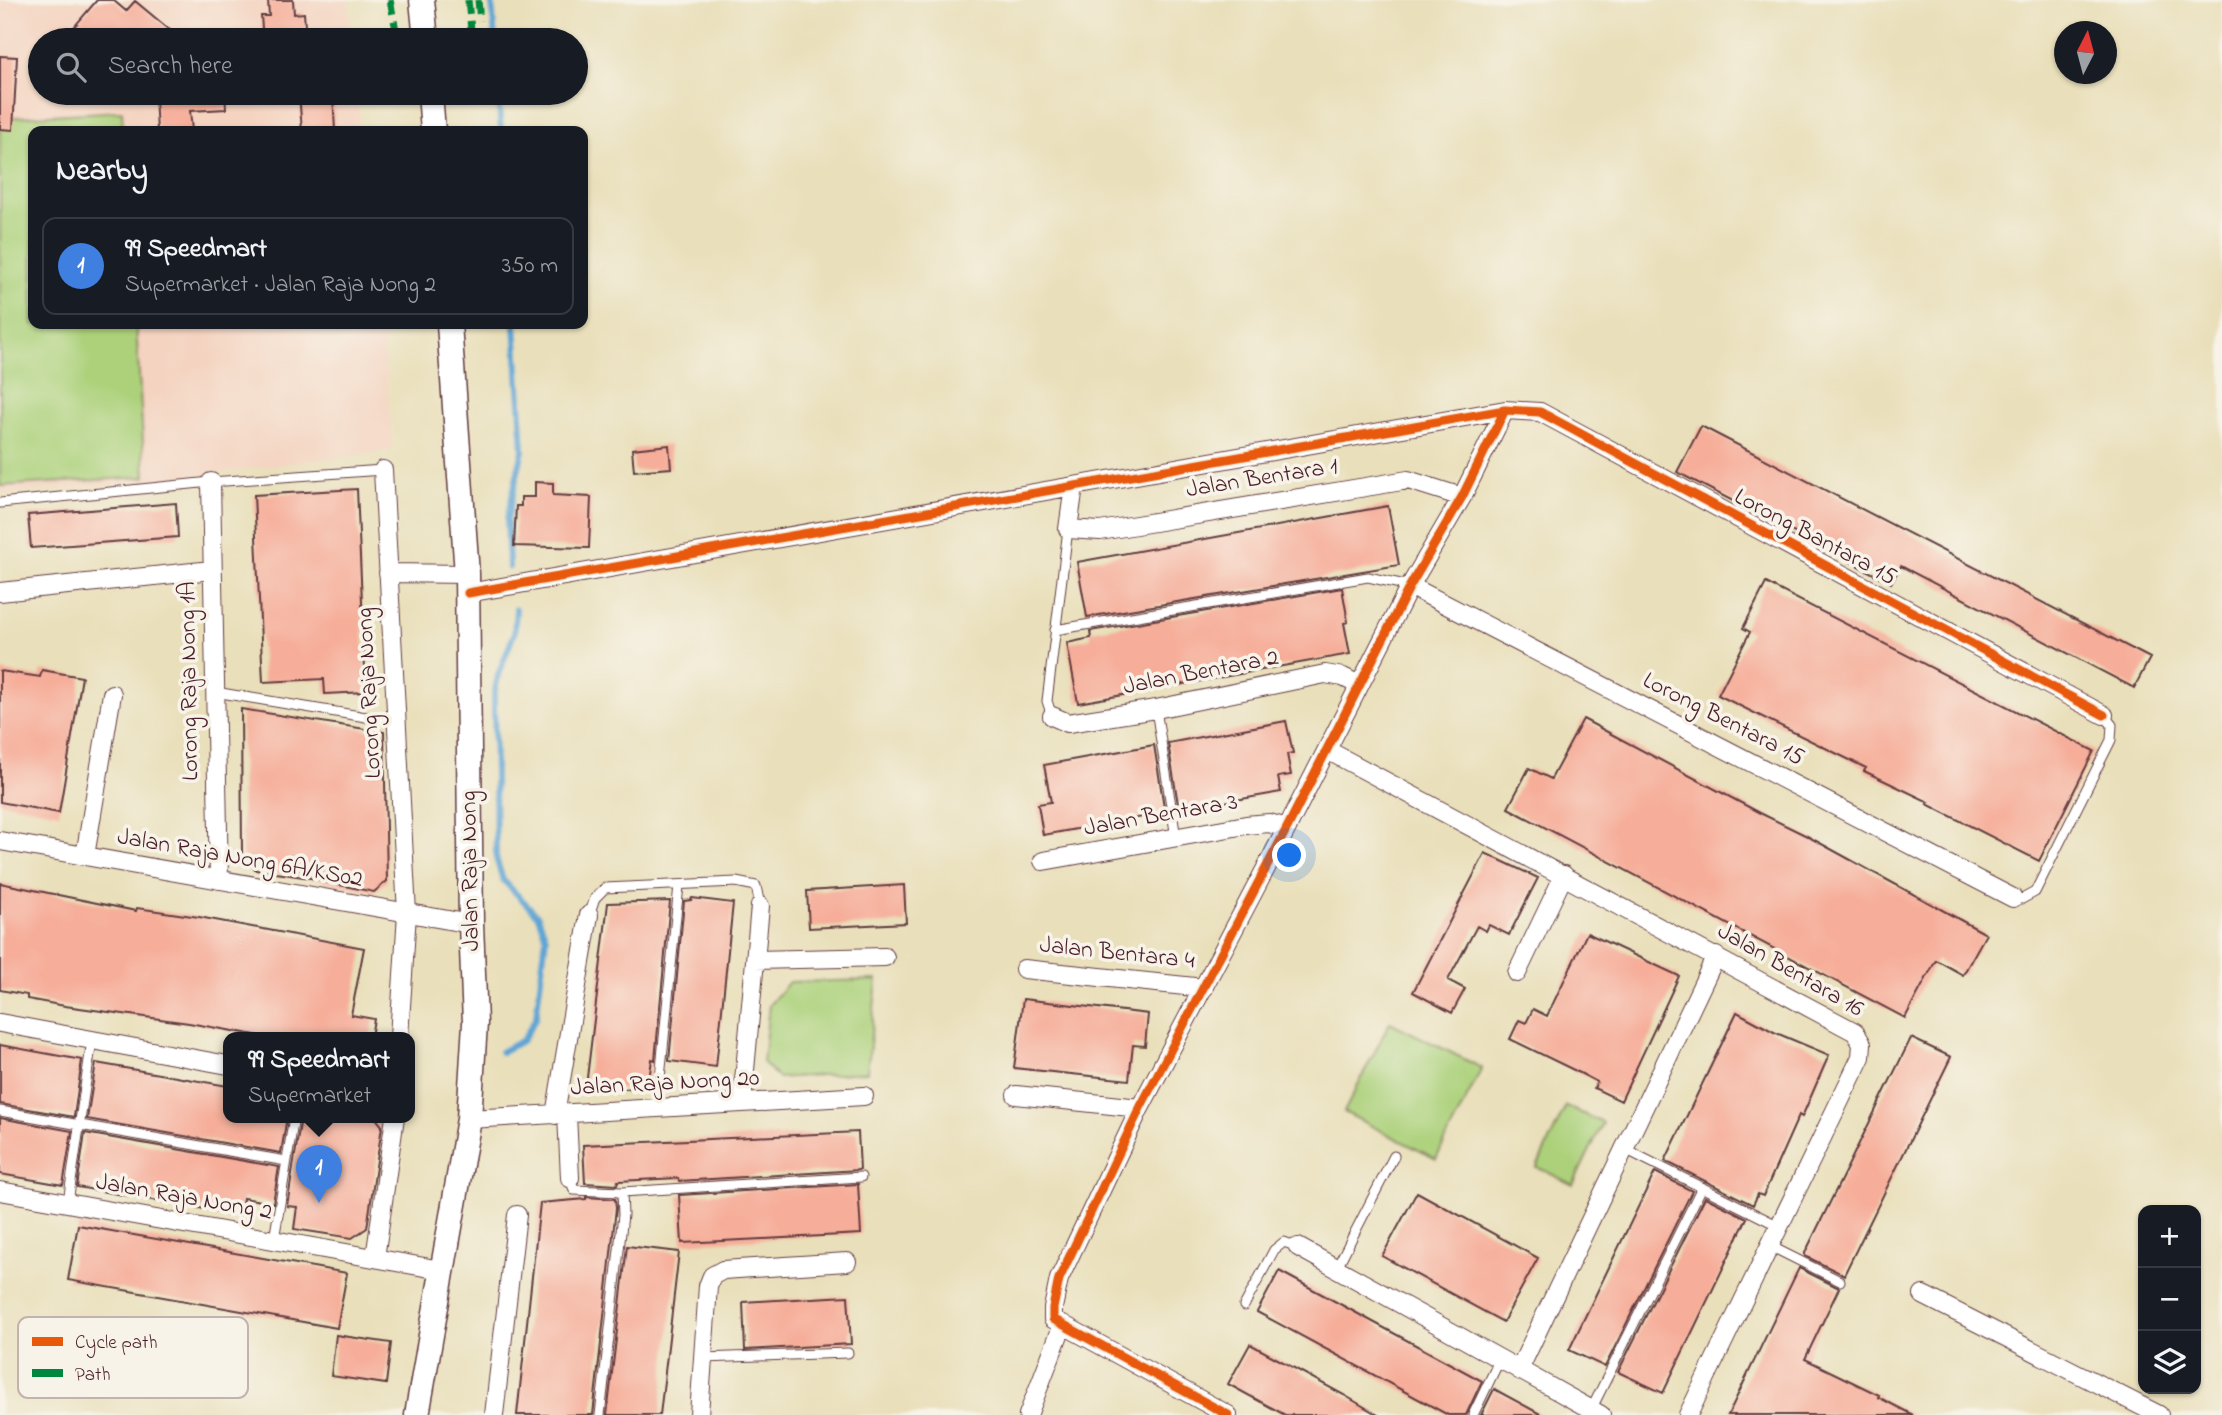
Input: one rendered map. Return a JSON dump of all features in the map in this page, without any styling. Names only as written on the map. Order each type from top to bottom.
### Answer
[{"type":"main road","points":[[422,0],[425,28]]},
{"type":"main road","points":[[431,105],[433,126]]},
{"type":"main road","name":"Jalan Raja Nong","points":[[417,1415],[469,1119],[475,1023],[471,924],[468,584],[449,329]]},
{"type":"street","name":"Lorong Bantara 15","points":[[388,573],[468,584],[1074,486],[1505,410],[1539,412],[2104,715]]},
{"type":"street","points":[[1028,1415],[1058,1321],[1053,1308],[1059,1279],[1140,1108],[1410,586],[1462,498],[1505,410]]},
{"type":"street","name":"Lorong Raja Nong","points":[[383,470],[407,913],[400,1032]]},
{"type":"street","name":"Jalan Bentara 1","points":[[1068,530],[1100,530],[1408,480],[1462,498]]},
{"type":"street","name":"Lorong Raja Nong 1A","points":[[211,482],[219,880]]},
{"type":"street","points":[[1068,530],[1074,486]]},
{"type":"street","points":[[0,592],[212,570]]},
{"type":"street","name":"Lorong Bentara 15","points":[[1410,586],[2013,898]]},
{"type":"street","name":"Jalan Bentara 2","points":[[1052,716],[1068,723],[1156,709],[1325,674],[1343,677],[1359,685]]},
{"type":"street","points":[[85,856],[112,694]]},
{"type":"street","name":"Jalan Bentara 16","points":[[1327,750],[1855,1032],[1862,1044],[1861,1056],[1688,1415]]},
{"type":"street","name":"Jalan Bentara 3","points":[[1043,861],[1246,825],[1269,823],[1287,828]]},
{"type":"street","name":"Jalan Raja Nong 6A/KS02","points":[[0,841],[471,924]]},
{"type":"street","points":[[1517,973],[1564,875]]},
{"type":"street","points":[[742,1103],[760,905]]},
{"type":"street","points":[[570,1178],[561,1114],[589,915]]},
{"type":"street","points":[[1519,1370],[1716,956]]},
{"type":"street","points":[[755,960],[885,957]]},
{"type":"street","name":"Jalan Bentara 4","points":[[1024,970],[1204,988]]},
{"type":"street","points":[[0,1023],[223,1064]]},
{"type":"street","points":[[1016,1095],[1140,1108]]},
{"type":"street","name":"Jalan Raja Nong 20","points":[[469,1119],[864,1096]]},
{"type":"street","points":[[375,1258],[394,1123]]},
{"type":"street","name":"Jalan Raja Nong 2","points":[[0,1191],[442,1270]]},
{"type":"street","points":[[494,1415],[517,1215]]},
{"type":"street","points":[[1298,1247],[1596,1412]]},
{"type":"street","points":[[699,1415],[708,1286],[712,1276],[723,1270],[847,1262]]},
{"type":"street","points":[[1923,1295],[2159,1415]]},
{"type":"street","points":[[1058,1321],[1216,1412]]},
{"type":"lane","points":[[0,503],[211,482],[383,470]]},
{"type":"lane","points":[[1052,716],[1046,701],[1068,530]]},
{"type":"lane","points":[[1055,631],[1368,577],[1410,586]]},
{"type":"lane","points":[[215,692],[396,722]]},
{"type":"lane","points":[[1156,709],[1176,838]]},
{"type":"lane","points":[[2013,898],[2022,899],[2035,892],[2111,740],[2112,725],[2104,715]]},
{"type":"lane","points":[[589,915],[595,898],[605,888],[736,882],[756,886],[760,905]]},
{"type":"lane","points":[[657,1109],[679,885]]},
{"type":"lane","points":[[68,1202],[92,1040]]},
{"type":"lane","points":[[0,1111],[286,1161]]},
{"type":"lane","points":[[274,1240],[293,1123]]},
{"type":"lane","points":[[1625,1149],[1779,1226]]},
{"type":"lane","points":[[1336,1269],[1394,1156]]},
{"type":"lane","points":[[570,1178],[574,1189],[622,1192],[861,1177]]},
{"type":"lane","points":[[1596,1412],[1702,1187]]},
{"type":"lane","points":[[600,1415],[622,1215],[622,1192]]},
{"type":"lane","points":[[1244,1306],[1274,1250],[1284,1242],[1298,1247]]},
{"type":"lane","points":[[1770,1246],[1840,1281]]},
{"type":"lane","points":[[703,1358],[848,1353]]},
{"type":"lane","points":[[1473,1415],[1500,1359]]},
{"type":"shaded area","points":[[0,0],[348,0],[351,28],[28,28],[28,105],[358,105],[360,126],[28,126],[28,329],[381,329],[393,450],[163,480],[0,494]]},
{"type":"green space","points":[[122,111],[123,126],[28,126],[28,329],[136,329],[145,477],[0,486],[0,118]]},
{"type":"green space","points":[[877,980],[867,1072],[778,1078],[763,1062],[769,1005],[789,982]]},
{"type":"green space","points":[[1390,1022],[1482,1068],[1436,1159],[1344,1112]]},
{"type":"green space","points":[[1566,1106],[1603,1123],[1573,1185],[1537,1167]]},
{"type":"building","points":[[97,0],[113,0],[126,11],[135,1],[168,28],[75,28]]},
{"type":"building","points":[[268,0],[293,0],[294,14],[304,13],[305,28],[262,28],[261,16],[269,16]]},
{"type":"building","points":[[0,56],[17,57],[13,130],[0,129]]},
{"type":"building","points":[[156,105],[226,105],[226,109],[190,111],[192,126],[157,126]]},
{"type":"building","points":[[300,105],[334,105],[335,126],[302,126]]},
{"type":"building","points":[[1701,426],[2150,658],[2134,688],[1901,566],[1891,583],[1677,472]]},
{"type":"building","points":[[669,445],[671,468],[634,471],[632,449]]},
{"type":"building","points":[[535,482],[553,483],[553,495],[591,497],[589,548],[514,546],[516,506],[521,506],[521,497],[535,497]]},
{"type":"building","points":[[357,489],[366,692],[325,694],[324,679],[263,682],[254,495]]},
{"type":"building","points":[[176,503],[178,537],[31,548],[28,515]]},
{"type":"building","points":[[1388,506],[1399,565],[1087,617],[1077,562]]},
{"type":"building","points":[[1766,583],[2094,751],[2039,861],[1927,804],[1929,802],[1864,771],[1866,768],[1718,695],[1750,632],[1743,628]]},
{"type":"building","points":[[1342,588],[1348,622],[1344,623],[1350,654],[1078,703],[1067,643],[1091,638],[1090,631]]},
{"type":"building","points":[[42,670],[82,677],[59,813],[0,802],[0,671],[40,677]]},
{"type":"building","points":[[241,709],[384,732],[387,881],[374,892],[324,880],[256,870],[242,854]]},
{"type":"building","points":[[1583,719],[1807,836],[1986,934],[1963,975],[1936,960],[1905,1018],[1508,808],[1529,768],[1551,779]]},
{"type":"building","points":[[1286,721],[1293,753],[1287,754],[1291,775],[1278,777],[1281,792],[1179,810],[1168,743]]},
{"type":"building","points":[[1154,745],[1165,813],[1043,835],[1038,804],[1051,802],[1044,765]]},
{"type":"building","points":[[1485,853],[1538,878],[1509,935],[1489,925],[1486,931],[1477,926],[1448,980],[1465,989],[1452,1013],[1413,992]]},
{"type":"building","points":[[0,883],[136,911],[137,908],[199,917],[364,948],[351,1015],[374,1019],[372,1032],[238,1032],[65,1006],[27,999],[27,995],[0,990]]},
{"type":"building","points":[[904,885],[906,923],[809,928],[807,891]]},
{"type":"building","points":[[692,898],[733,903],[716,1067],[669,1061],[684,901]]},
{"type":"building","points":[[670,901],[655,1060],[652,1059],[648,1087],[599,1091],[587,1078],[608,903]]},
{"type":"building","points":[[1587,933],[1679,976],[1621,1101],[1594,1088],[1597,1082],[1510,1039],[1519,1020],[1526,1023],[1533,1009],[1547,1016]]},
{"type":"building","points":[[1023,999],[1148,1014],[1145,1046],[1133,1045],[1129,1080],[1014,1068]]},
{"type":"building","points":[[1737,1012],[1774,1032],[1829,1055],[1763,1196],[1758,1194],[1753,1205],[1665,1161]]},
{"type":"building","points":[[1911,1038],[1951,1057],[1844,1275],[1805,1256],[1805,1253]]},
{"type":"building","points":[[0,1045],[82,1060],[74,1117],[0,1104]]},
{"type":"building","points":[[96,1063],[223,1085],[223,1123],[286,1123],[281,1153],[87,1119]]},
{"type":"building","points":[[0,1118],[72,1131],[63,1185],[0,1174]]},
{"type":"building","points":[[300,1123],[380,1123],[382,1126],[367,1228],[352,1238],[294,1229],[297,1207],[287,1206]]},
{"type":"building","points":[[858,1132],[858,1170],[679,1181],[678,1178],[618,1181],[617,1185],[585,1183],[583,1145]]},
{"type":"building","points":[[85,1133],[279,1167],[273,1203],[243,1198],[240,1215],[77,1187]]},
{"type":"building","points":[[1655,1172],[1692,1191],[1605,1367],[1569,1350]]},
{"type":"building","points":[[858,1184],[861,1234],[682,1243],[679,1195]]},
{"type":"building","points":[[1417,1192],[1538,1258],[1503,1322],[1382,1256]]},
{"type":"building","points":[[586,1197],[615,1199],[616,1208],[593,1415],[517,1415],[540,1203]]},
{"type":"building","points":[[1705,1197],[1747,1218],[1663,1393],[1618,1372]]},
{"type":"building","points":[[78,1225],[347,1273],[337,1328],[68,1280]]},
{"type":"building","points":[[627,1246],[679,1252],[660,1415],[607,1415]]},
{"type":"building","points":[[1799,1268],[1839,1288],[1805,1359],[1879,1395],[1878,1397],[1913,1415],[1728,1415]]},
{"type":"building","points":[[1279,1271],[1482,1381],[1466,1415],[1448,1415],[1257,1312]]},
{"type":"building","points":[[848,1296],[851,1344],[745,1350],[743,1302]]},
{"type":"building","points":[[336,1335],[391,1343],[386,1384],[331,1376]]},
{"type":"building","points":[[1250,1344],[1378,1415],[1285,1415],[1228,1384]]},
{"type":"building","points":[[1494,1389],[1542,1415],[1481,1415]]},
{"type":"waterway","points":[[492,0],[494,28]]},
{"type":"waterway","points":[[499,105],[501,126]]},
{"type":"waterway","points":[[509,567],[507,519],[523,450],[515,329]]},
{"type":"waterway","points":[[501,1052],[523,1040],[536,1017],[546,937],[538,916],[503,880],[496,858],[494,696],[498,675],[514,634],[516,609]]},
{"type":"marked path","points":[[390,0],[396,28]]},
{"type":"marked path","points":[[468,0],[471,28]]},
{"type":"marked path","points":[[478,0],[480,21]]},
{"type":"cycle path","points":[[468,593],[1505,410],[1540,412],[2104,715]]},
{"type":"cycle path","points":[[1228,1415],[1053,1319],[1059,1279],[1140,1108],[1410,586],[1462,497],[1505,410]]},
{"type":"place","name":"99 Speedmart","points":[[319,1203]]}]
